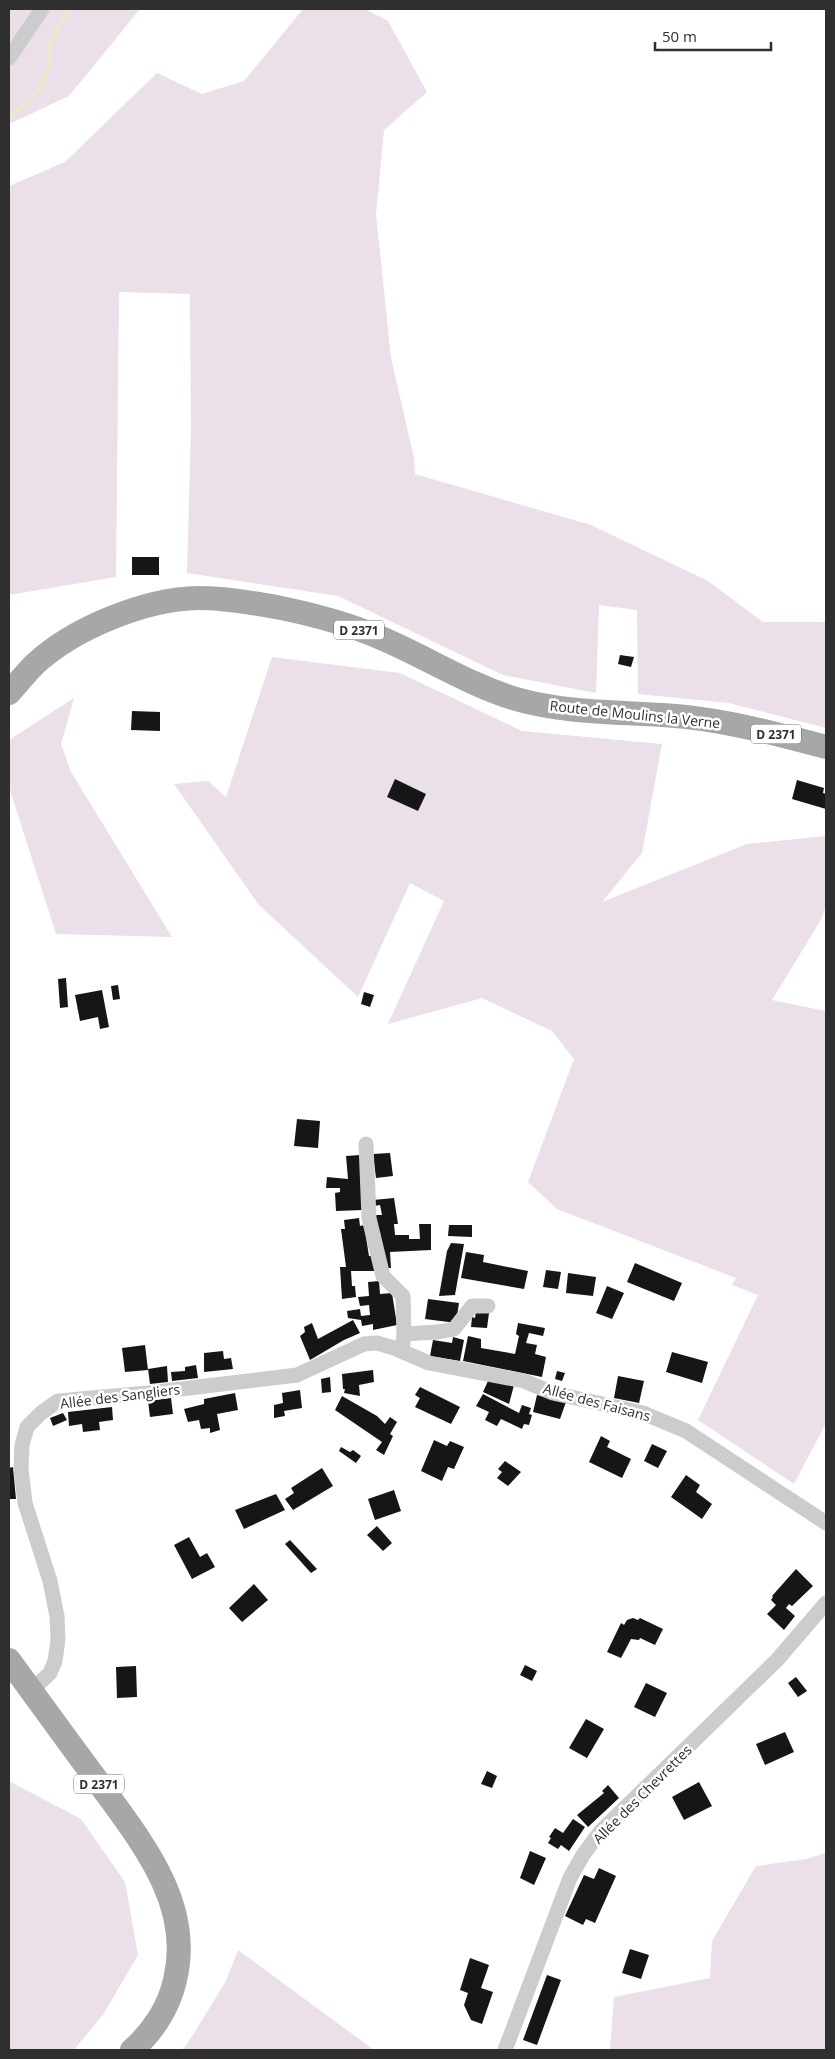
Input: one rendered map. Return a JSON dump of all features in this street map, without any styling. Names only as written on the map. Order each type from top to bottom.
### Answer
[{"type":"main road","name":"Route de Moulins la Verne","points":[[9,693],[36,663],[72,638],[103,621],[148,606],[198,598],[242,601],[302,612],[349,626],[382,638],[414,655],[515,699],[558,708],[685,716],[726,722],[826,747]]},
{"type":"main road","name":"D 2371","points":[[9,1660],[146,1851],[165,1885],[176,1916],[179,1949],[171,1995],[150,2032],[132,2050]]},
{"type":"street","points":[[9,58],[42,9]]},
{"type":"street","points":[[366,1144],[369,1218],[384,1276],[403,1296],[404,1334],[402,1351]]},
{"type":"street","points":[[404,1334],[454,1329],[472,1306],[488,1306]]},
{"type":"street","name":"Allée des Sangliers","points":[[31,1691],[50,1673],[55,1661],[58,1640],[57,1616],[50,1581],[25,1503],[20,1470],[26,1427],[41,1413],[58,1401],[148,1393],[297,1375],[364,1344],[377,1343],[402,1351],[429,1363]]},
{"type":"street","name":"Allée des Faisans","points":[[429,1363],[524,1381],[553,1393],[643,1413],[686,1431],[826,1523]]},
{"type":"street","name":"Allée des Chevrettes","points":[[505,2050],[570,1878],[583,1855],[600,1832],[777,1660],[826,1603]]},
{"type":"shaded area","points":[[9,9],[140,9],[69,96],[9,124]]},
{"type":"shaded area","points":[[303,9],[365,9],[388,21],[427,92],[384,130],[376,214],[391,358],[414,458],[415,474],[591,525],[708,581],[763,622],[826,622],[826,728],[729,703],[638,694],[637,610],[599,605],[596,693],[503,675],[338,596],[187,573],[191,428],[190,294],[119,292],[116,577],[9,595],[9,186],[65,162],[157,73],[202,94],[244,81]]},
{"type":"shaded area","points":[[272,657],[400,673],[522,731],[662,744],[642,853],[602,902],[747,844],[826,836],[826,905],[822,918],[772,1000],[826,1011],[826,1423],[794,1484],[698,1420],[758,1295],[732,1285],[736,1278],[557,1209],[528,1182],[574,1059],[552,1031],[482,998],[388,1024],[444,901],[410,883],[358,997],[259,905],[174,784],[208,781],[226,797]]},
{"type":"shaded area","points":[[74,698],[61,744],[71,772],[172,937],[56,934],[9,787],[9,740]]},
{"type":"shaded area","points":[[9,1781],[81,1819],[125,1882],[138,1955],[104,2013],[74,2050],[9,2050]]},
{"type":"shaded area","points":[[826,1853],[826,2050],[610,2050],[614,1997],[710,1978],[712,1941],[756,1866],[806,1859]]},
{"type":"shaded area","points":[[238,1950],[374,2050],[181,2050],[186,2046],[226,1981]]},
{"type":"building","points":[[132,557],[159,557],[159,575],[132,575]]},
{"type":"building","points":[[620,655],[634,657],[631,667],[618,664]]},
{"type":"building","points":[[132,711],[160,712],[160,731],[131,730]]},
{"type":"building","points":[[395,779],[426,794],[418,811],[387,797]]},
{"type":"building","points":[[797,780],[824,788],[826,809],[792,799]]},
{"type":"building","points":[[66,978],[68,1007],[60,1008],[58,979]]},
{"type":"building","points":[[118,985],[120,999],[113,1000],[111,986]]},
{"type":"building","points":[[102,990],[109,1027],[100,1029],[98,1017],[80,1021],[75,995]]},
{"type":"building","points":[[364,992],[374,995],[370,1007],[361,1004]]},
{"type":"building","points":[[297,1119],[320,1121],[318,1148],[294,1146]]},
{"type":"building","points":[[390,1153],[393,1176],[376,1178],[373,1154]]},
{"type":"building","points":[[360,1155],[363,1210],[336,1211],[335,1193],[340,1192],[340,1188],[326,1188],[327,1177],[348,1179],[346,1156]]},
{"type":"building","points":[[394,1198],[398,1224],[394,1224],[395,1235],[409,1235],[409,1239],[420,1239],[419,1224],[431,1224],[431,1250],[390,1252],[391,1268],[385,1268],[381,1251],[380,1231],[377,1231],[375,1215],[382,1215],[380,1205],[374,1206],[373,1200]]},
{"type":"building","points":[[359,1218],[360,1226],[364,1225],[369,1256],[376,1256],[377,1271],[351,1271],[352,1286],[355,1286],[356,1297],[342,1299],[340,1267],[346,1267],[341,1229],[345,1229],[344,1220]]},
{"type":"building","points":[[449,1225],[472,1225],[472,1237],[448,1236]]},
{"type":"building","points":[[451,1243],[464,1244],[455,1295],[439,1296],[447,1251]]},
{"type":"building","points":[[466,1252],[484,1255],[483,1262],[528,1271],[524,1289],[461,1278]]},
{"type":"building","points":[[635,1263],[682,1283],[674,1301],[627,1282]]},
{"type":"building","points":[[546,1270],[561,1272],[558,1289],[543,1287]]},
{"type":"building","points":[[568,1273],[596,1277],[593,1296],[566,1293]]},
{"type":"building","points":[[379,1281],[380,1294],[392,1293],[397,1325],[373,1330],[373,1324],[362,1326],[361,1320],[348,1318],[347,1311],[360,1309],[361,1316],[370,1315],[369,1305],[360,1306],[358,1297],[369,1296],[368,1282]]},
{"type":"building","points":[[607,1286],[624,1293],[612,1319],[596,1313]]},
{"type":"building","points":[[428,1299],[459,1303],[456,1323],[425,1319]]},
{"type":"building","points":[[476,1311],[489,1313],[487,1328],[471,1327],[472,1317],[475,1318]]},
{"type":"building","points":[[353,1320],[360,1333],[310,1360],[300,1336],[305,1332],[304,1327],[312,1323],[318,1339]]},
{"type":"building","points":[[518,1323],[545,1328],[543,1336],[529,1333],[526,1343],[537,1345],[535,1354],[546,1357],[542,1377],[463,1361],[468,1336],[481,1339],[481,1348],[515,1354],[519,1336],[516,1334]]},
{"type":"building","points":[[453,1337],[464,1340],[460,1361],[430,1356],[433,1340],[452,1343]]},
{"type":"building","points":[[145,1345],[148,1370],[125,1372],[122,1348]]},
{"type":"building","points":[[223,1351],[224,1359],[231,1358],[233,1369],[204,1372],[204,1353]]},
{"type":"building","points":[[672,1352],[708,1362],[702,1383],[666,1372]]},
{"type":"building","points":[[196,1365],[198,1378],[172,1381],[171,1372],[185,1371],[185,1367]]},
{"type":"building","points":[[167,1366],[168,1382],[150,1384],[148,1369]]},
{"type":"building","points":[[373,1370],[374,1382],[359,1385],[360,1396],[344,1393],[342,1374]]},
{"type":"building","points":[[557,1371],[565,1373],[562,1381],[555,1379]]},
{"type":"building","points":[[618,1376],[644,1381],[639,1403],[614,1398]]},
{"type":"building","points":[[330,1377],[331,1392],[322,1393],[321,1379]]},
{"type":"building","points":[[488,1381],[514,1385],[509,1404],[483,1392]]},
{"type":"building","points":[[420,1387],[460,1407],[451,1424],[415,1407],[420,1398],[415,1395]]},
{"type":"building","points":[[300,1390],[302,1408],[284,1411],[285,1416],[274,1418],[274,1405],[283,1403],[282,1393]]},
{"type":"building","points":[[235,1393],[238,1410],[217,1414],[220,1430],[210,1433],[210,1428],[201,1429],[199,1420],[188,1422],[184,1409],[204,1404],[204,1399]]},
{"type":"building","points":[[483,1394],[519,1413],[522,1405],[531,1408],[529,1414],[532,1415],[529,1425],[524,1424],[522,1429],[501,1419],[497,1426],[485,1420],[489,1412],[476,1406]]},
{"type":"building","points":[[537,1395],[566,1402],[560,1419],[533,1412]]},
{"type":"building","points":[[342,1396],[377,1416],[385,1424],[390,1417],[397,1422],[390,1434],[393,1436],[384,1455],[376,1450],[382,1442],[335,1410]]},
{"type":"building","points":[[171,1398],[173,1414],[150,1417],[148,1401]]},
{"type":"building","points":[[112,1407],[113,1420],[99,1422],[100,1430],[83,1432],[82,1424],[69,1426],[68,1412]]},
{"type":"building","points":[[63,1413],[67,1420],[53,1426],[50,1418]]},
{"type":"building","points":[[601,1436],[610,1441],[607,1447],[631,1459],[622,1478],[589,1462]]},
{"type":"building","points":[[434,1440],[447,1446],[450,1441],[464,1447],[454,1469],[448,1467],[442,1481],[421,1471]]},
{"type":"building","points":[[652,1444],[667,1451],[658,1468],[644,1461]]},
{"type":"building","points":[[341,1447],[350,1452],[353,1450],[361,1456],[356,1463],[339,1451]]},
{"type":"building","points":[[505,1461],[521,1472],[508,1486],[497,1478],[502,1472],[498,1469]]},
{"type":"building","points":[[13,1467],[16,1499],[10,1499],[9,1468]]},
{"type":"building","points":[[322,1468],[333,1486],[293,1510],[285,1499],[294,1493],[291,1488]]},
{"type":"building","points":[[686,1475],[700,1485],[696,1492],[712,1504],[702,1519],[671,1497]]},
{"type":"building","points":[[394,1490],[401,1511],[375,1520],[368,1499]]},
{"type":"building","points":[[276,1494],[285,1510],[244,1529],[235,1510]]},
{"type":"building","points":[[377,1526],[392,1543],[383,1551],[367,1535]]},
{"type":"building","points":[[189,1537],[200,1557],[207,1553],[215,1567],[192,1579],[174,1545]]},
{"type":"building","points":[[290,1540],[317,1569],[311,1573],[285,1544]]},
{"type":"building","points":[[796,1569],[813,1586],[792,1606],[789,1604],[786,1608],[795,1616],[784,1630],[767,1614],[776,1605],[771,1600],[772,1596]]},
{"type":"building","points":[[254,1584],[268,1600],[242,1622],[229,1608]]},
{"type":"building","points":[[633,1618],[638,1620],[640,1618],[663,1629],[655,1645],[640,1638],[639,1640],[631,1639],[621,1658],[607,1652],[621,1623],[624,1625],[627,1620]]},
{"type":"building","points":[[525,1665],[537,1671],[532,1681],[520,1675]]},
{"type":"building","points":[[136,1666],[137,1697],[117,1698],[116,1667]]},
{"type":"building","points":[[796,1677],[807,1691],[798,1697],[788,1683]]},
{"type":"building","points":[[646,1683],[667,1693],[655,1717],[634,1707]]},
{"type":"building","points":[[586,1719],[604,1729],[587,1758],[569,1748]]},
{"type":"building","points":[[785,1732],[794,1752],[765,1765],[756,1744]]},
{"type":"building","points":[[487,1771],[497,1776],[492,1788],[481,1784]]},
{"type":"building","points":[[699,1782],[712,1806],[684,1820],[672,1797]]},
{"type":"building","points":[[608,1785],[619,1798],[588,1827],[577,1815],[604,1793],[602,1791]]},
{"type":"building","points":[[573,1819],[585,1827],[569,1851],[561,1845],[558,1849],[548,1843],[551,1838],[549,1837],[555,1828],[563,1833]]},
{"type":"building","points":[[530,1851],[546,1858],[534,1885],[520,1878]]},
{"type":"building","points":[[599,1868],[616,1876],[595,1923],[586,1919],[583,1925],[565,1916],[584,1875],[594,1879]]},
{"type":"building","points":[[630,1949],[649,1955],[641,1979],[622,1973]]},
{"type":"building","points":[[470,1958],[489,1965],[481,1988],[493,1992],[482,2024],[471,2020],[464,2005],[468,1993],[460,1990]]},
{"type":"building","points":[[547,1975],[561,1980],[537,2045],[523,2040]]},
{"type":"waterway","points":[[9,116],[15,113],[41,88],[49,64],[51,39],[70,9]]}]
